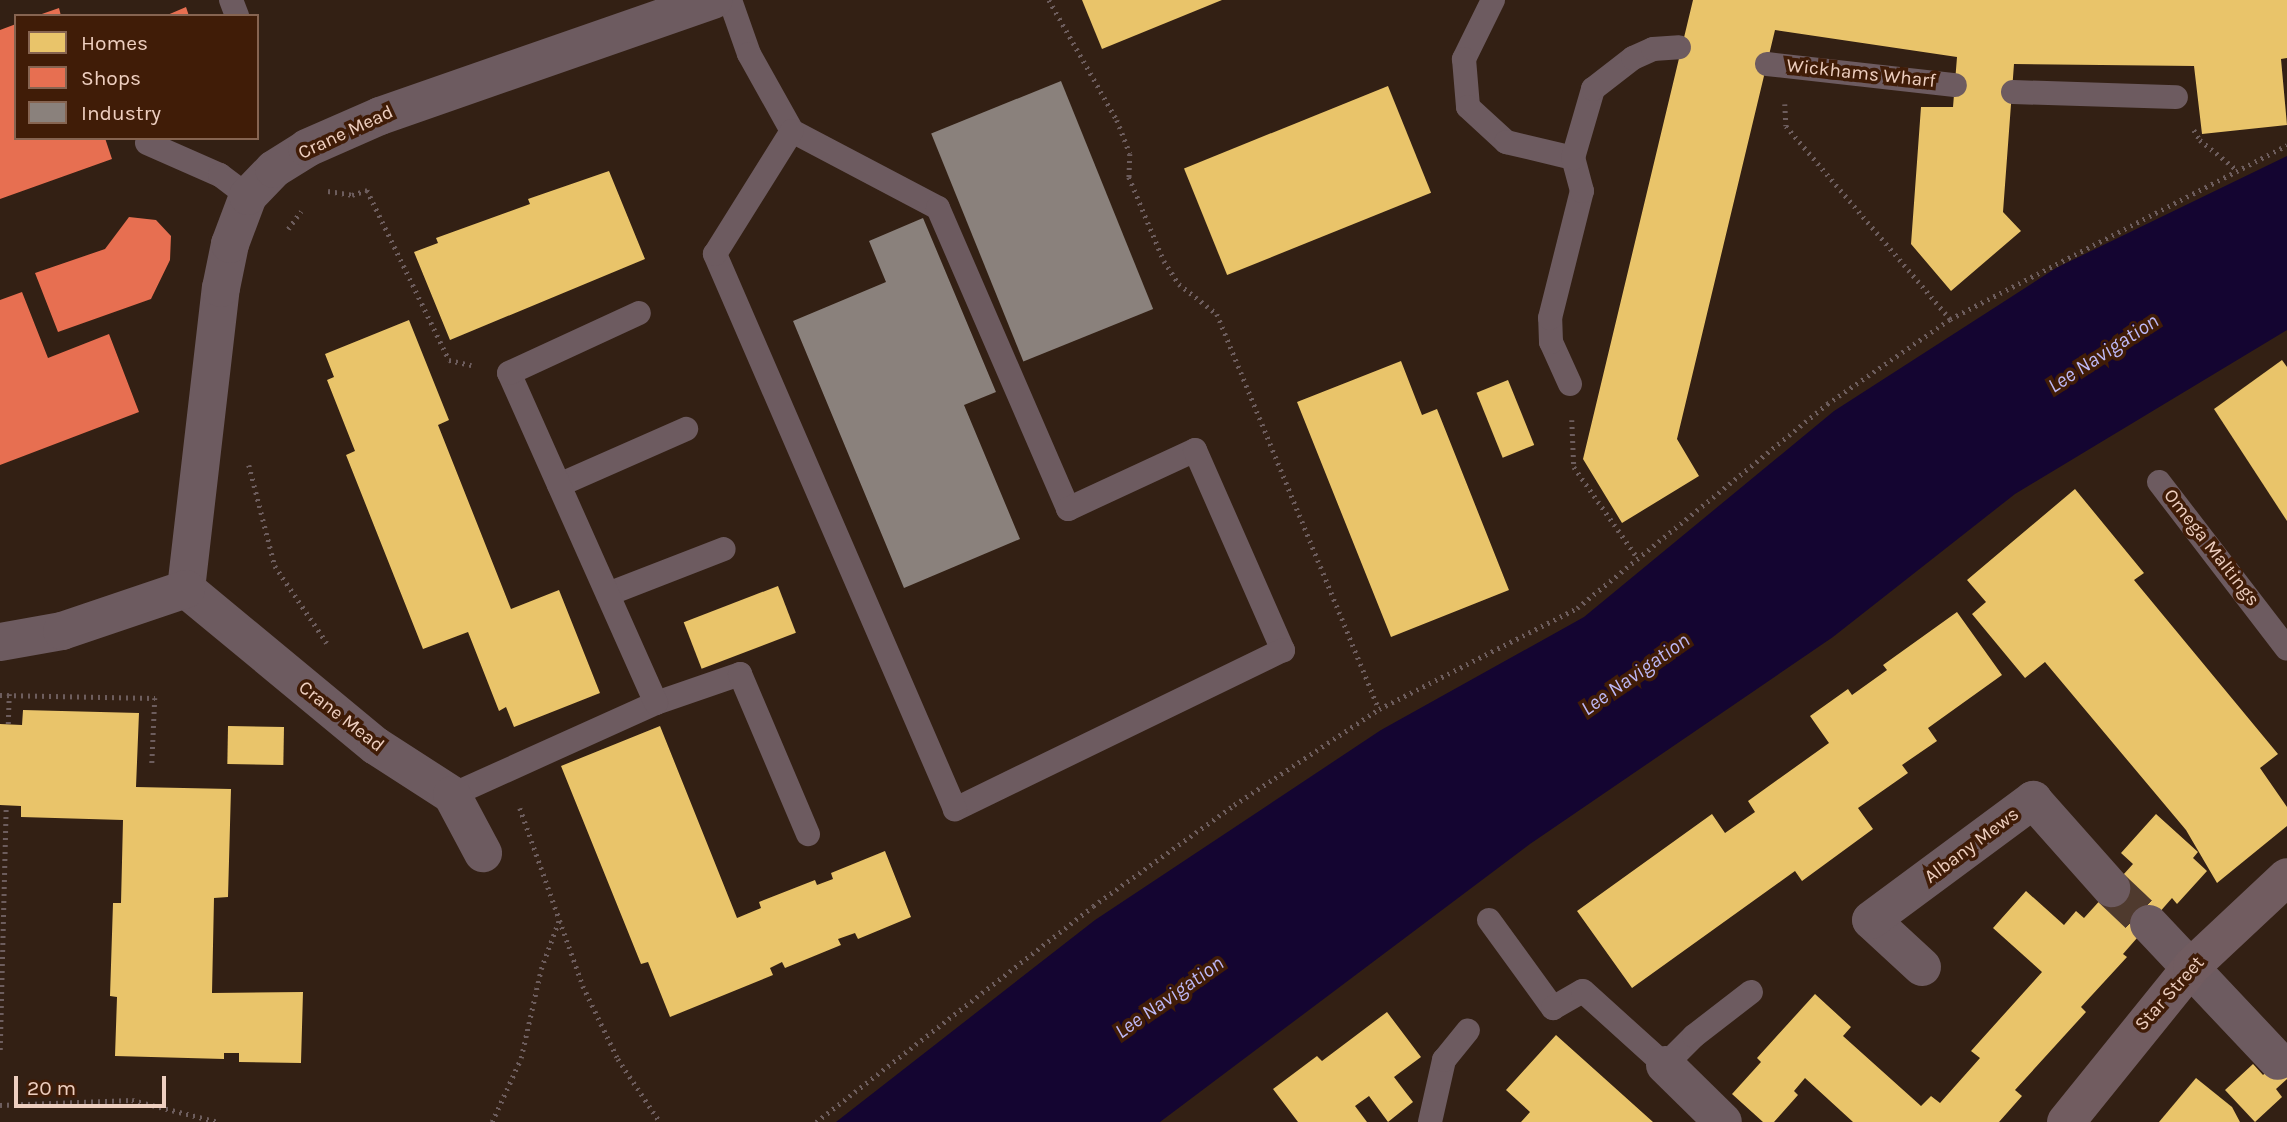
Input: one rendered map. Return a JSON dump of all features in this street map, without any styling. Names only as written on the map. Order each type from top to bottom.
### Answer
[{"type":"main road","name":"Star Street","points":[[2066,1122],[2192,966],[2287,877]]},
{"type":"street","name":"Crane Mead","points":[[483,853],[452,795],[376,746],[186,589],[221,288],[230,244],[248,196],[274,169],[307,148],[380,116],[713,0]]},
{"type":"street","points":[[0,642],[62,631],[186,589]]},
{"type":"street","name":"Albany Mews","points":[[1922,967],[1871,920],[2033,800],[2111,888]]},
{"type":"street","points":[[2149,924],[2192,966],[2278,1061]]},
{"type":"street","points":[[1665,1065],[1723,1122]]},
{"type":"lane","points":[[730,0],[749,54],[792,131],[938,208],[1068,509],[1195,450],[1283,650],[955,809],[715,254],[792,131]]},
{"type":"lane","points":[[1493,0],[1464,59],[1468,107],[1506,142],[1573,159]]},
{"type":"lane","points":[[1570,384],[1551,342],[1550,318],[1582,191],[1573,159],[1593,89],[1633,58],[1653,49],[1679,47]]},
{"type":"lane","name":"Wickhams Wharf","points":[[1775,65],[1955,85]]},
{"type":"lane","points":[[2013,92],[2176,97]]},
{"type":"lane","points":[[147,143],[220,175],[248,196]]},
{"type":"lane","points":[[639,313],[509,373],[656,703]]},
{"type":"lane","points":[[559,485],[686,429]]},
{"type":"lane","name":"Omega Maltings","points":[[2159,482],[2287,649]]},
{"type":"lane","points":[[608,594],[724,549]]},
{"type":"lane","points":[[452,795],[656,703],[740,674],[808,834]]},
{"type":"lane","points":[[1489,920],[1553,1008],[1583,991],[1665,1065],[1694,1036],[1751,992]]},
{"type":"lane","points":[[1430,1122],[1444,1060],[1468,1030]]},
{"type":"path","points":[[1049,0],[1117,120],[1130,154],[1129,177],[1164,261],[1179,284],[1217,314],[1378,709]]},
{"type":"path","points":[[1775,65],[1786,126],[1950,319]]},
{"type":"path","points":[[2176,97],[2200,140],[2237,170]]},
{"type":"path","points":[[816,1122],[1093,906],[1234,804],[1378,709],[1577,608],[1827,404],[1950,319],[2287,145]]},
{"type":"path","points":[[322,180],[328,191]]},
{"type":"path","points":[[320,197],[328,191],[352,195],[367,190],[449,360],[509,373]]},
{"type":"path","points":[[283,235],[304,208]]},
{"type":"path","points":[[1570,384],[1574,467],[1637,557]]},
{"type":"path","points":[[247,456],[275,566],[333,652]]},
{"type":"path","points":[[0,695],[155,698],[152,764]]},
{"type":"path","points":[[498,774],[519,806],[583,986],[618,1059],[660,1122]]},
{"type":"path","points":[[0,1050],[6,805]]},
{"type":"path","points":[[492,1122],[520,1058],[541,969],[559,919]]},
{"type":"path","points":[[0,1105],[132,1100],[218,1122]]},
{"type":"water","name":"Lee Navigation","points":[[2287,156],[2287,330],[2015,494],[1833,637],[1530,844],[1160,1122],[836,1122],[1095,920],[1381,730],[1584,617],[1834,411],[2056,268]]},
{"type":"building: Homes","points":[[1082,0],[1222,0],[1102,49]]},
{"type":"building: Homes","points":[[1693,0],[2287,0],[2287,58],[2281,59],[2287,125],[2202,134],[2194,66],[2014,64],[2003,212],[2021,231],[1951,291],[1911,244],[1921,107],[1953,107],[1957,57],[1775,30],[1677,439],[1699,476],[1622,523],[1583,459]]},
{"type":"building: Homes","points":[[1388,86],[1431,193],[1227,275],[1184,168]]},
{"type":"building: Homes","points":[[609,171],[645,259],[450,340],[414,252],[438,243],[436,238],[530,204],[528,199]]},
{"type":"building: Homes","points":[[409,320],[449,420],[438,425],[511,609],[559,590],[600,693],[514,727],[506,707],[499,711],[468,632],[423,649],[346,455],[355,451],[327,380],[334,377],[325,354]]},
{"type":"building: Homes","points":[[2282,360],[2287,367],[2287,521],[2214,409]]},
{"type":"building: Homes","points":[[1401,361],[1422,415],[1437,409],[1509,590],[1391,637],[1297,402]]},
{"type":"building: Homes","points":[[1508,380],[1534,445],[1503,458],[1476,393]]},
{"type":"building: Homes","points":[[2075,489],[2144,573],[2134,580],[2278,754],[2260,768],[2287,807],[2287,826],[2217,883],[2186,830],[2045,662],[2025,678],[1972,614],[1986,602],[1967,580]]},
{"type":"building: Homes","points":[[778,586],[796,633],[702,669],[684,622]]},
{"type":"building: Homes","points":[[1957,612],[2002,675],[1928,728],[1937,741],[1902,765],[1908,773],[1858,808],[1873,829],[1802,881],[1795,871],[1632,988],[1577,911],[1712,814],[1725,833],[1755,812],[1748,801],[1829,743],[1810,716],[1848,689],[1852,695],[1887,670],[1883,665]]},
{"type":"building: Homes","points":[[23,710],[139,713],[136,787],[231,789],[228,897],[214,898],[212,993],[303,992],[301,1063],[239,1062],[239,1053],[224,1053],[224,1059],[115,1056],[117,997],[110,996],[113,903],[121,903],[123,820],[21,817],[21,806],[0,805],[0,724],[22,725]]},
{"type":"building: Homes","points":[[228,726],[284,727],[283,765],[227,764]]},
{"type":"building: Homes","points":[[660,726],[737,918],[761,908],[759,902],[815,880],[817,885],[833,879],[831,873],[885,851],[911,917],[858,939],[855,933],[838,939],[841,945],[785,968],[782,962],[770,968],[773,975],[670,1017],[648,962],[641,964],[561,766]]},
{"type":"building: Homes","points":[[2156,814],[2198,852],[2193,858],[2207,871],[2177,904],[2172,898],[2123,954],[2127,957],[2081,1007],[2086,1012],[2015,1090],[2022,1096],[1999,1122],[1853,1122],[1805,1078],[1794,1091],[1798,1095],[1774,1122],[1763,1122],[1732,1094],[1761,1062],[1757,1058],[1815,994],[1851,1027],[1843,1036],[1921,1106],[1931,1096],[1940,1103],[1980,1058],[1971,1051],[2042,972],[1993,928],[2026,891],[2064,925],[2076,911],[2084,918],[2133,864],[2121,853]]},
{"type":"building: Homes","points":[[1387,1012],[1421,1057],[1394,1077],[1413,1102],[1388,1122],[1369,1096],[1355,1106],[1367,1122],[1298,1122],[1273,1089],[1317,1056],[1322,1061]]},
{"type":"building: Homes","points":[[1556,1035],[1653,1122],[1521,1122],[1530,1112],[1506,1090]]},
{"type":"building: Homes","points":[[2287,1053],[2287,1079],[2276,1089],[2282,1097],[2255,1122],[2225,1090],[2253,1064],[2263,1075]]},
{"type":"building: Homes","points":[[2196,1078],[2232,1107],[2240,1122],[2159,1122]]},
{"type":"building: Shops","points":[[186,7],[188,14],[170,14]]},
{"type":"building: Shops","points":[[59,8],[60,14],[42,14]]},
{"type":"building: Shops","points":[[14,25],[14,140],[106,140],[112,159],[0,199],[0,30]]},
{"type":"building: Shops","points":[[129,217],[156,220],[171,236],[170,260],[151,299],[58,332],[35,273],[105,249]]},
{"type":"building: Shops","points":[[22,292],[48,358],[109,334],[139,412],[0,465],[0,300]]},
{"type":"building: Industry","points":[[1061,81],[1153,309],[1023,362],[931,133]]},
{"type":"building: Industry","points":[[923,218],[996,392],[964,405],[1020,539],[904,588],[793,321],[886,282],[869,241]]},
{"type":"tunnel","points":[[2111,888],[2149,924]]}]
